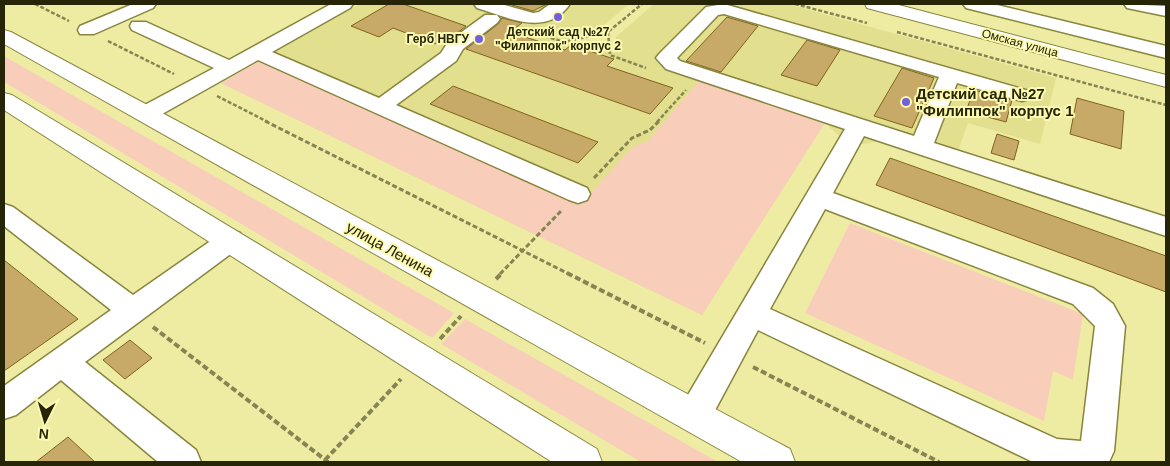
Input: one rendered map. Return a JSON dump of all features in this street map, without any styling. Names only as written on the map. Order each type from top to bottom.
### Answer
[{"type":"main road","name":"Омская улица","points":[[887,5],[1166,81]]},
{"type":"main road","name":"улица Ленина","points":[[4,36],[147,113],[777,462]]},
{"type":"main road","points":[[4,100],[420,359],[568,458]]},
{"type":"lane","points":[[87,30],[147,4]]},
{"type":"lane","points":[[303,4],[336,8]]},
{"type":"lane","points":[[381,106],[449,57],[455,46],[487,12],[532,19],[545,16],[561,4]]},
{"type":"lane","points":[[972,4],[1166,52]]},
{"type":"lane","points":[[1133,4],[1166,11]]},
{"type":"lane","points":[[147,113],[336,8]]},
{"type":"lane","points":[[1022,95],[725,10],[712,11],[667,55],[668,62],[673,65],[922,145],[1166,227]]},
{"type":"lane","points":[[140,26],[230,68]]},
{"type":"lane","points":[[257,52],[578,194]]},
{"type":"lane","points":[[922,145],[950,74]]},
{"type":"lane","points":[[694,416],[859,125]]},
{"type":"lane","points":[[752,314],[1054,454],[1076,459],[1089,456],[1097,451],[1110,326],[1098,306],[1083,296],[819,197]]},
{"type":"lane","points":[[4,213],[133,311]]},
{"type":"lane","points":[[4,404],[231,240]]},
{"type":"lane","points":[[62,362],[184,462]]},
{"type":"path","points":[[35,4],[939,462]]},
{"type":"path","points":[[642,4],[608,32],[610,55],[655,71]]},
{"type":"path","points":[[795,4],[871,25]]},
{"type":"path","points":[[890,30],[1166,105]]},
{"type":"path","points":[[133,311],[326,461],[420,359],[632,138],[650,130],[691,83]]},
{"type":"shaded area","points":[[359,4],[629,4],[598,30],[568,38],[615,53],[616,37],[654,4],[787,4],[1056,78],[1040,144],[968,123],[953,165],[882,141],[863,144],[839,136],[825,123],[702,315],[221,83]]},
{"type":"shaded area","points":[[4,56],[454,313],[432,338],[4,82]]},
{"type":"shaded area","points":[[262,60],[583,202],[632,147],[648,141],[699,81],[825,123],[702,315],[221,83]]},
{"type":"shaded area","points":[[850,223],[1083,314],[1073,380],[1053,371],[1044,421],[805,313]]},
{"type":"shaded area","points":[[465,319],[718,462],[641,462],[441,344]]},
{"type":"building","points":[[389,4],[403,4],[466,26],[446,42],[441,40],[435,44],[393,28],[379,37],[351,26]]},
{"type":"building","points":[[547,4],[533,11],[512,5]]},
{"type":"building","points":[[727,17],[758,26],[721,72],[686,61]]},
{"type":"building","points":[[502,18],[522,23],[510,32],[565,50],[571,45],[614,59],[607,66],[673,88],[650,114],[466,49],[498,24]]},
{"type":"building","points":[[807,40],[840,50],[817,86],[781,75]]},
{"type":"building","points":[[902,68],[934,78],[912,128],[874,116]]},
{"type":"building","points":[[453,86],[598,142],[578,163],[430,104]]},
{"type":"building","points":[[974,90],[1012,100],[1006,122],[966,111]]},
{"type":"building","points":[[1077,98],[1124,111],[1121,149],[1070,134]]},
{"type":"building","points":[[997,134],[1019,141],[1014,160],[991,153]]},
{"type":"building","points":[[890,158],[1166,256],[1166,292],[876,185]]},
{"type":"building","points":[[4,260],[78,319],[4,371]]},
{"type":"building","points":[[130,340],[152,358],[125,379],[103,360]]},
{"type":"building","points":[[68,437],[95,462],[36,462]]},
{"type":"place","name":"Детский сад №27 \"Филиппок\" корпус 2","points":[[558,17]]},
{"type":"place","name":"Герб НВГУ","points":[[479,39]]},
{"type":"place","name":"Детский сад №27 \"Филиппок\" корпус 1","points":[[906,102]]}]
